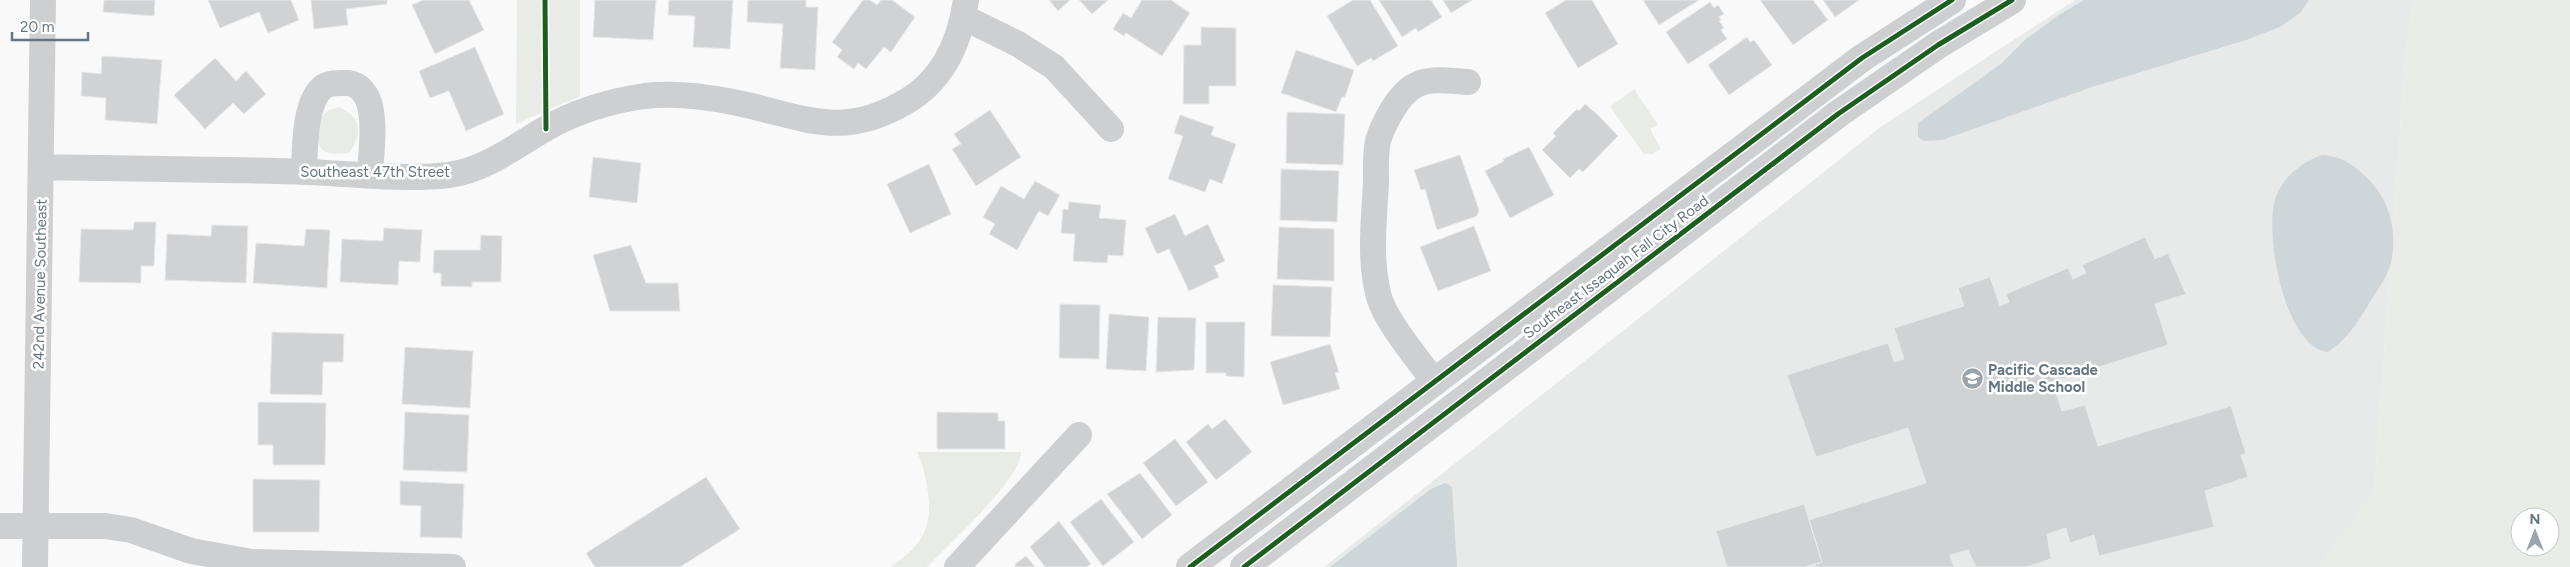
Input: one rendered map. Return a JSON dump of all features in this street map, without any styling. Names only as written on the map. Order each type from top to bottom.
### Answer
[{"type":"street","name":"242nd Avenue Southeast","points":[[35,567],[43,0]]},
{"type":"street","name":"Southeast Issaquah Fall City Road","points":[[1190,567],[1855,63],[1952,0]]},
{"type":"street","name":"Southeast Issaquah Fall City Road","points":[[1244,567],[1838,114],[1938,45],[2012,0]]},
{"type":"street","name":"Southeast 47th Street","points":[[42,166],[370,175],[450,175],[483,166],[566,118],[602,104],[647,96],[691,95],[750,106],[798,120],[831,124],[863,121],[889,112],[918,95],[937,77],[953,50],[964,8]]},
{"type":"street","points":[[964,8],[1054,67],[1111,129]]},
{"type":"street","points":[[1435,383],[1385,312],[1379,298],[1374,276],[1373,248],[1378,144],[1383,126],[1415,85],[1435,80],[1468,82]]},
{"type":"street","points":[[304,172],[307,125],[315,99],[323,87],[336,83],[351,83],[364,92],[370,107],[370,175]]},
{"type":"street","points":[[957,567],[1079,435]]},
{"type":"street","points":[[0,526],[35,528],[105,526],[131,530],[191,551],[252,562],[453,567]]},
{"type":"shaded area","points":[[517,0],[580,0],[580,96],[516,124]]},
{"type":"shaded area","name":"Pacific Cascade Middle School","points":[[2075,0],[2414,0],[2406,47],[2374,494],[2318,567],[1324,567],[1882,126]]},
{"type":"shaded area","points":[[2084,0],[2309,0],[2300,13],[2280,27],[2246,40],[2095,86],[1942,140],[1924,141],[1918,137],[1918,123],[2001,64],[2026,39],[2059,15]]},
{"type":"shaded area","points":[[2414,0],[2570,0],[2570,567],[2318,567],[2374,494],[2406,47]]},
{"type":"shaded area","points":[[1634,89],[1658,125],[1650,129],[1661,149],[1652,154],[1644,154],[1610,107]]},
{"type":"shaded area","points":[[338,107],[352,115],[358,126],[357,139],[349,153],[336,154],[326,152],[322,149],[318,140],[317,130],[321,118],[327,112]]},
{"type":"shaded area","points":[[2322,155],[2345,161],[2360,171],[2373,184],[2386,204],[2390,215],[2393,239],[2391,263],[2384,280],[2350,332],[2328,352],[2313,345],[2299,330],[2289,309],[2280,284],[2272,232],[2273,210],[2280,187],[2296,170],[2308,161]]},
{"type":"shaded area","points":[[917,452],[1021,452],[1018,464],[997,494],[927,567],[890,567],[912,550],[924,532],[928,521],[928,496],[924,470]]},
{"type":"shaded area","points":[[1445,483],[1452,487],[1457,567],[1330,567],[1431,489]]},
{"type":"building","points":[[104,0],[155,0],[154,16],[103,12]]},
{"type":"building","points":[[208,0],[291,0],[299,20],[268,33],[259,12],[220,28]]},
{"type":"building","points":[[311,0],[387,0],[387,4],[346,9],[348,25],[314,29]]},
{"type":"building","points":[[423,0],[469,0],[484,30],[435,54],[412,5]]},
{"type":"building","points":[[595,0],[656,0],[653,40],[593,37]]},
{"type":"building","points":[[669,0],[733,0],[730,49],[693,47],[695,16],[668,15]]},
{"type":"building","points":[[748,0],[806,0],[806,7],[818,7],[815,70],[780,68],[783,24],[747,22]]},
{"type":"building","points":[[863,0],[870,0],[877,5],[881,0],[892,0],[915,17],[891,52],[884,47],[866,69],[858,63],[854,69],[837,57],[842,50],[832,42]]},
{"type":"building","points":[[1049,0],[1070,0],[1058,11]]},
{"type":"building","points":[[1079,0],[1108,0],[1092,14]]},
{"type":"building","points":[[1142,0],[1171,0],[1190,13],[1162,56],[1126,33],[1124,36],[1113,29],[1123,13],[1131,18]]},
{"type":"building","points":[[1353,0],[1370,0],[1398,46],[1373,61],[1371,58],[1357,66],[1327,16]]},
{"type":"building","points":[[1379,0],[1431,0],[1442,17],[1418,32],[1416,28],[1402,37]]},
{"type":"building","points":[[1443,0],[1472,0],[1451,13]]},
{"type":"building","points":[[1566,0],[1592,0],[1618,44],[1578,68],[1545,13]]},
{"type":"building","points":[[1643,0],[1699,0],[1659,25]]},
{"type":"building","points":[[1760,0],[1813,0],[1828,20],[1793,45]]},
{"type":"building","points":[[1823,0],[1859,0],[1835,17]]},
{"type":"building","points":[[1710,2],[1714,8],[1718,5],[1724,14],[1719,17],[1721,20],[1719,21],[1724,28],[1721,30],[1727,39],[1688,64],[1666,32]]},
{"type":"building","points":[[1201,27],[1236,28],[1236,86],[1209,86],[1209,104],[1183,104],[1184,45],[1201,45]]},
{"type":"building","points":[[1747,37],[1750,42],[1754,40],[1772,65],[1729,95],[1708,65]]},
{"type":"building","points":[[475,47],[504,114],[466,131],[449,91],[430,98],[419,71]]},
{"type":"building","points":[[1296,50],[1354,70],[1345,97],[1342,97],[1336,112],[1281,93]]},
{"type":"building","points":[[102,56],[162,60],[157,124],[105,120],[106,98],[81,96],[82,72],[101,74]]},
{"type":"building","points":[[215,58],[236,81],[246,71],[266,94],[244,114],[233,103],[205,129],[174,95]]},
{"type":"building","points":[[1585,104],[1618,136],[1583,172],[1579,169],[1570,178],[1542,150],[1556,136],[1553,133],[1577,109],[1579,111]]},
{"type":"building","points":[[990,110],[1021,157],[976,186],[952,149],[961,144],[954,134]]},
{"type":"building","points":[[1287,112],[1345,114],[1343,165],[1286,163]]},
{"type":"building","points":[[1180,115],[1214,127],[1211,135],[1236,144],[1222,184],[1210,179],[1205,192],[1168,179],[1183,136],[1174,133]]},
{"type":"building","points":[[1529,147],[1554,195],[1510,218],[1485,171],[1504,161],[1503,159]]},
{"type":"building","points":[[1460,155],[1479,210],[1477,216],[1437,230],[1425,189],[1421,190],[1414,170]]},
{"type":"building","points":[[593,157],[641,163],[637,203],[589,197]]},
{"type":"building","points":[[929,164],[951,214],[910,233],[887,184]]},
{"type":"building","points":[[1281,169],[1339,171],[1337,222],[1280,220]]},
{"type":"building","points":[[1035,181],[1060,195],[1048,216],[1039,211],[1017,250],[989,234],[995,224],[983,217],[1001,186],[1024,199]]},
{"type":"building","points":[[1069,202],[1101,205],[1099,218],[1126,220],[1123,256],[1108,255],[1107,263],[1073,261],[1075,234],[1061,233],[1063,209],[1068,210]]},
{"type":"building","points":[[1175,214],[1185,236],[1208,224],[1225,261],[1214,266],[1219,277],[1189,291],[1169,249],[1157,254],[1145,228]]},
{"type":"building","points":[[134,222],[156,222],[154,266],[141,266],[141,283],[79,282],[81,229],[133,230]]},
{"type":"building","points":[[212,225],[248,226],[246,283],[165,280],[167,234],[211,236]]},
{"type":"building","points":[[1474,226],[1491,271],[1438,291],[1420,247]]},
{"type":"building","points":[[1279,227],[1334,229],[1334,281],[1277,279]]},
{"type":"building","points":[[384,228],[422,230],[420,262],[399,261],[398,285],[340,282],[342,239],[383,241]]},
{"type":"building","points":[[306,229],[330,230],[327,288],[253,283],[256,243],[304,246]]},
{"type":"building","points":[[481,235],[502,236],[501,282],[472,282],[472,287],[441,286],[441,273],[433,273],[434,250],[480,250]]},
{"type":"building","points":[[2145,237],[2155,259],[2168,253],[2186,294],[2155,304],[2168,345],[2052,382],[2062,411],[2085,405],[2098,446],[2231,406],[2246,454],[2241,455],[2248,477],[2205,491],[2214,527],[2099,556],[2094,535],[2070,543],[2066,528],[2047,534],[2051,559],[2026,567],[1976,567],[1968,550],[1950,555],[1954,567],[1816,567],[1815,564],[1822,562],[1809,520],[1926,483],[1908,428],[1816,457],[1787,375],[1888,343],[1894,362],[1904,359],[1894,328],[1964,306],[1958,288],[1990,277],[2000,306],[2009,302],[2006,294],[2068,268],[2073,279],[2086,273],[2082,265]]},
{"type":"building","points":[[631,245],[646,283],[678,283],[680,311],[610,311],[593,255]]},
{"type":"building","points":[[1273,285],[1332,287],[1330,337],[1271,336]]},
{"type":"building","points":[[1060,304],[1100,305],[1099,359],[1059,358]]},
{"type":"building","points":[[1109,314],[1149,317],[1146,371],[1106,369]]},
{"type":"building","points":[[1158,317],[1196,318],[1194,370],[1156,372]]},
{"type":"building","points":[[1206,322],[1245,322],[1244,377],[1226,376],[1226,373],[1206,373]]},
{"type":"building","points":[[272,332],[344,334],[343,362],[323,362],[322,395],[270,394]]},
{"type":"building","points":[[1330,344],[1339,372],[1335,373],[1340,389],[1283,405],[1270,362]]},
{"type":"building","points":[[405,347],[473,351],[470,408],[402,404]]},
{"type":"building","points":[[258,402],[326,403],[325,465],[273,465],[273,445],[258,445]]},
{"type":"building","points":[[405,412],[469,415],[467,472],[403,470]]},
{"type":"building","points":[[937,412],[998,413],[998,421],[1005,421],[1005,449],[937,449]]},
{"type":"building","points":[[1225,419],[1252,452],[1216,480],[1186,442],[1208,424],[1212,429]]},
{"type":"building","points":[[1175,439],[1208,482],[1176,506],[1143,463]]},
{"type":"building","points":[[1140,473],[1172,515],[1142,539],[1107,494]]},
{"type":"building","points":[[706,477],[740,529],[680,567],[595,567],[586,553]]},
{"type":"building","points":[[253,479],[320,480],[319,532],[253,532]]},
{"type":"building","points":[[400,481],[464,484],[462,538],[420,537],[421,506],[400,505]]},
{"type":"building","points":[[1101,499],[1134,542],[1103,566],[1070,522]]},
{"type":"building","points":[[1804,504],[1822,562],[1804,567],[1727,567],[1716,531]]},
{"type":"building","points":[[1059,521],[1091,564],[1087,567],[1045,567],[1030,547]]},
{"type":"building","points":[[1026,556],[1035,567],[1015,567],[1015,564]]},
{"type":"cycle path","points":[[545,0],[546,129]]},
{"type":"cycle path","points":[[1190,567],[1862,58],[1952,0]]},
{"type":"cycle path","points":[[1244,567],[1838,114],[1938,45],[2012,0]]},
{"type":"place","name":"Pacific Cascade Middle School","points":[[1972,379]]}]
